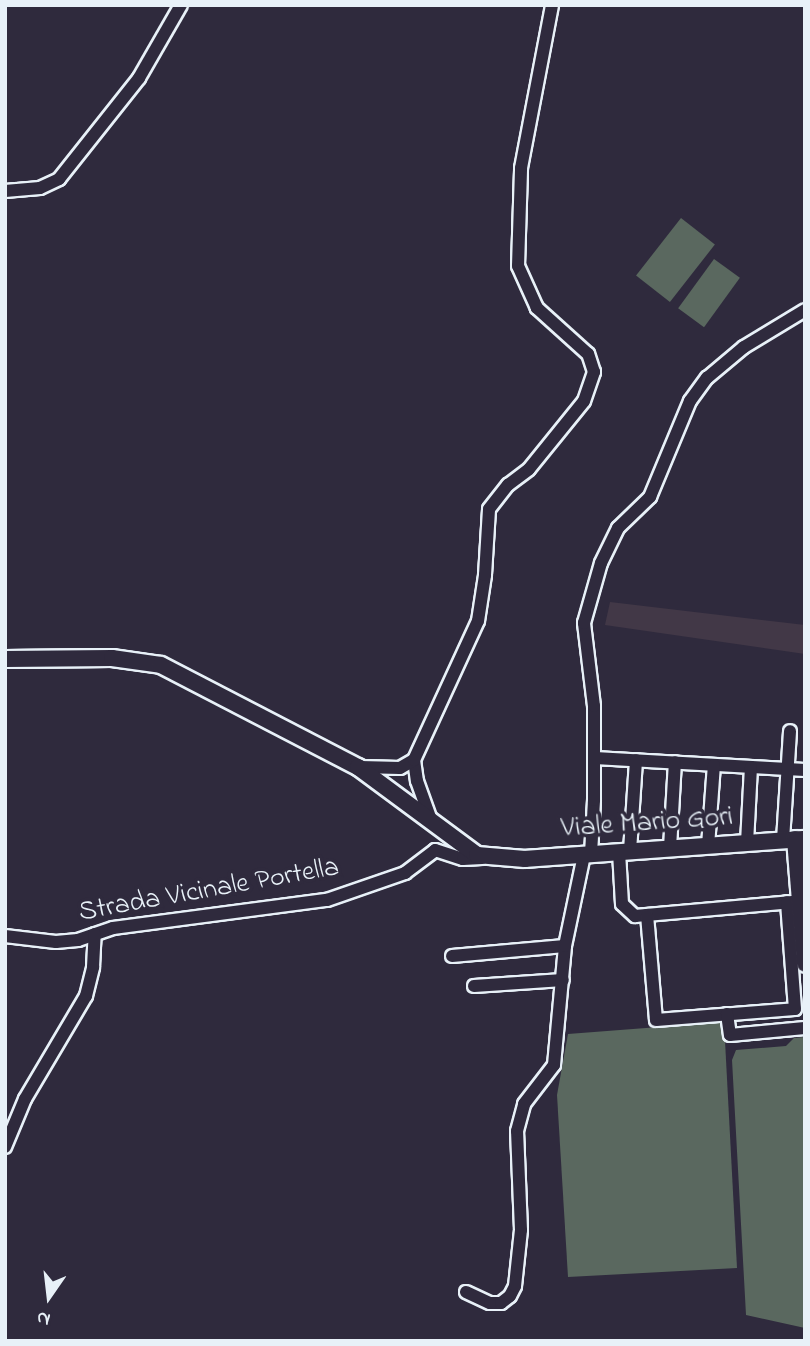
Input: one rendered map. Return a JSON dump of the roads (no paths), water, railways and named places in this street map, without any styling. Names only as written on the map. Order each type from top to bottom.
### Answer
[{"type":"main road","points":[[5,659],[112,658],[161,665],[358,767],[469,850],[493,858]]},
{"type":"main road","points":[[794,839],[793,902],[805,964]]},
{"type":"main road","name":"Viale Mario Gori","points":[[493,858],[624,852],[794,839]]},
{"type":"street","points":[[5,191],[40,188],[59,179],[139,78],[181,5]]},
{"type":"street","points":[[431,821],[417,781],[414,760],[478,621],[485,575],[489,509],[508,485],[529,469],[584,401],[594,372],[588,354],[537,308],[519,266],[521,168],[552,5]]},
{"type":"street","points":[[466,1292],[490,1303],[501,1303],[510,1296],[516,1286],[522,1230],[517,1131],[524,1104],[554,1065],[565,946],[587,854],[595,758],[594,706],[584,623],[609,541],[632,512],[650,498],[690,401],[707,378],[744,347],[805,310]]},
{"type":"street","points":[[790,731],[788,769],[794,839]]},
{"type":"street","points":[[595,758],[805,770]]},
{"type":"street","points":[[358,767],[400,768],[414,760]]},
{"type":"street","points":[[636,760],[624,852],[622,904],[635,916],[793,902],[795,1009],[656,1020],[647,915]]},
{"type":"street","points":[[670,848],[676,762]]},
{"type":"street","points":[[708,846],[714,765]]},
{"type":"street","points":[[747,843],[751,767]]},
{"type":"street","name":"Strada Vicinale Portella","points":[[5,936],[56,942],[113,928],[327,900],[405,873],[435,850],[463,859],[493,858]]},
{"type":"street","points":[[5,1147],[25,1099],[86,996],[93,967],[95,934]]},
{"type":"street","points":[[452,956],[565,946]]},
{"type":"street","points":[[474,986],[563,980]]},
{"type":"street","points":[[727,1014],[730,1035],[805,1028]]}]
